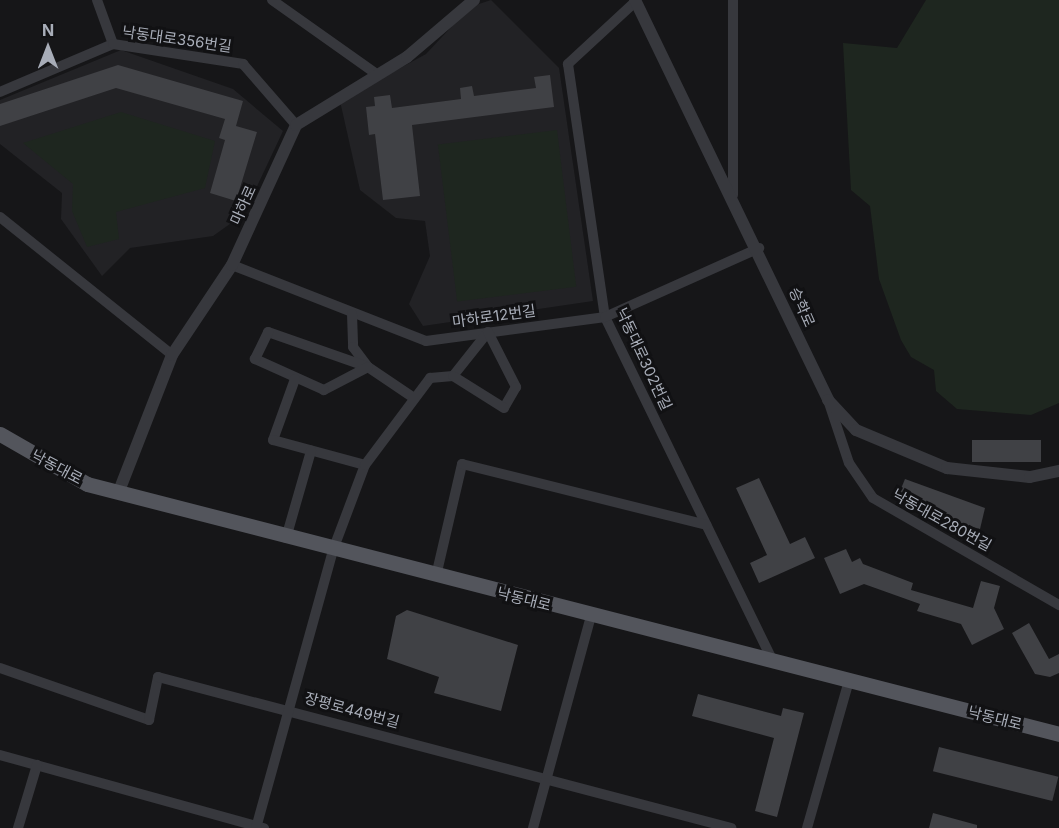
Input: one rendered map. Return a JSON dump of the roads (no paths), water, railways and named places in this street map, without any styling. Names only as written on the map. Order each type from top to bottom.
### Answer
[{"type":"main road","name":"낙동대로","points":[[0,434],[51,467],[119,491],[286,538],[1059,734]]},
{"type":"street","points":[[97,0],[113,44]]},
{"type":"street","points":[[272,0],[378,75]]},
{"type":"street","points":[[296,125],[378,75],[474,0]]},
{"type":"street","points":[[733,0],[733,195]]},
{"type":"street","name":"승학로","points":[[635,1],[759,248],[828,400],[856,430],[947,468],[1030,477],[1059,471]]},
{"type":"street","name":"낙동대로302번길","points":[[635,1],[568,64],[605,317],[774,663]]},
{"type":"street","name":"낙동대로356번길","points":[[0,92],[113,44],[243,63],[296,125]]},
{"type":"street","name":"마하로","points":[[119,491],[172,355],[232,265],[296,125]]},
{"type":"street","points":[[0,217],[172,355]]},
{"type":"street","name":"마하로12번길","points":[[232,265],[352,315],[426,341],[605,317],[759,248]]},
{"type":"street","points":[[352,315],[353,347],[368,367]]},
{"type":"street","points":[[368,367],[324,390],[295,379],[255,359],[268,332],[368,367],[414,398]]},
{"type":"street","points":[[0,755],[259,827],[333,550],[365,465],[430,378],[453,376],[504,408],[516,387],[488,332],[453,376]]},
{"type":"street","points":[[295,379],[273,440],[365,465]]},
{"type":"street","name":"낙동대로280번길","points":[[828,400],[849,463],[873,498],[1059,605]]},
{"type":"street","points":[[286,538],[311,451]]},
{"type":"street","points":[[436,576],[462,464],[707,525]]},
{"type":"street","points":[[533,828],[591,616]]},
{"type":"street","name":"장평로449번길","points":[[0,668],[149,720],[158,677],[290,709],[731,828]]},
{"type":"street","points":[[807,828],[849,681]]},
{"type":"street","points":[[18,828],[37,765]]}]
